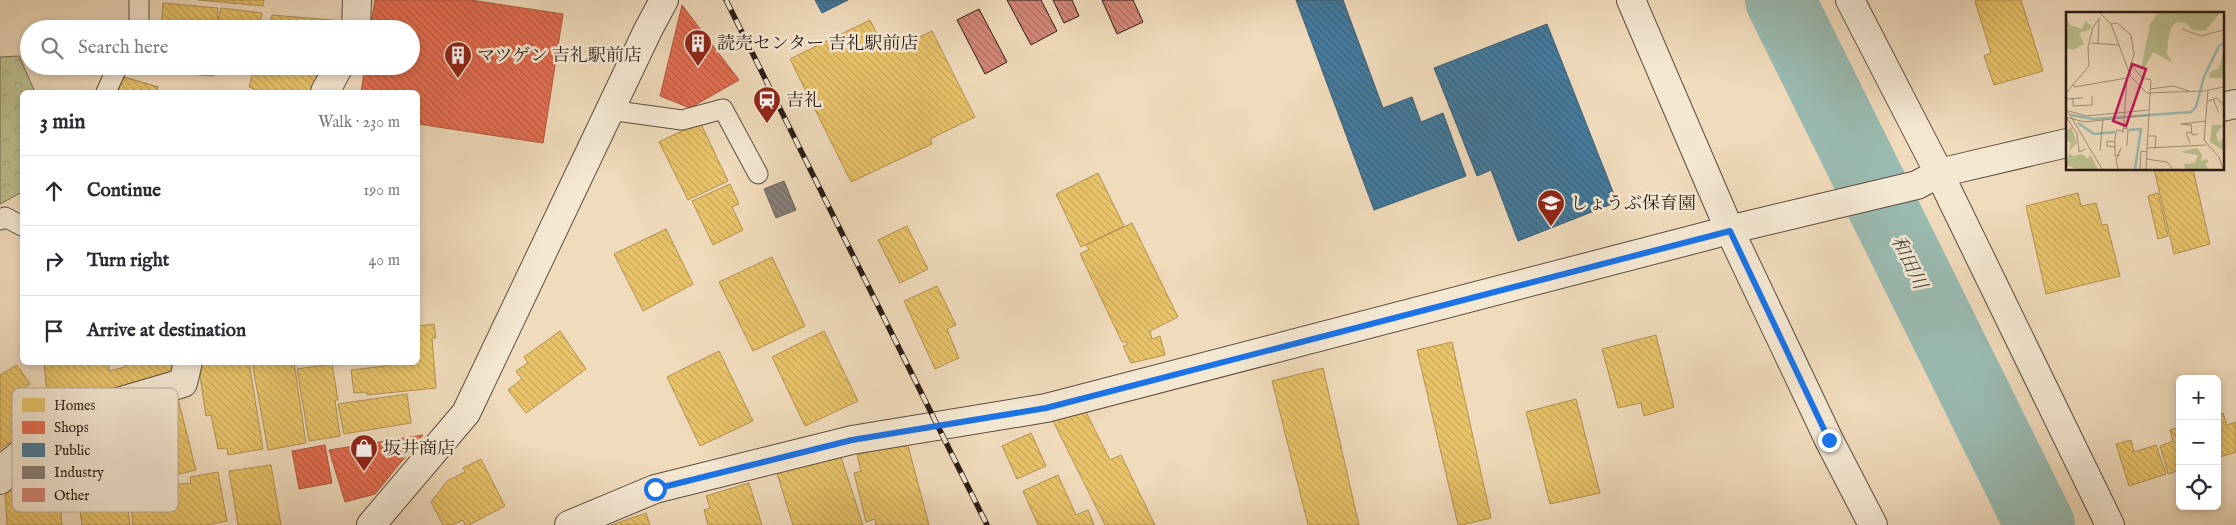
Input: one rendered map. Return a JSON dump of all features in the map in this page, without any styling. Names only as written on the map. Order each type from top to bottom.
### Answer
[{"type":"street","points":[[356,20],[357,0]]},
{"type":"street","points":[[370,525],[466,414],[609,110],[664,0]]},
{"type":"street","points":[[1631,0],[1737,228],[1829,440],[1873,525]]},
{"type":"street","points":[[1850,0],[1928,179],[2110,525]]},
{"type":"street","points":[[326,90],[334,75]]},
{"type":"street","points":[[569,525],[655,489],[852,440],[1046,408],[2066,143]]},
{"type":"street","points":[[166,388],[183,383],[187,365]]},
{"type":"street","points":[[0,480],[2,470],[12,462]]},
{"type":"lane","points":[[139,0],[139,20]]},
{"type":"lane","points":[[107,90],[114,75]]},
{"type":"lane","points":[[609,110],[682,120],[723,109],[758,174]]},
{"type":"lane","points":[[0,220],[5,217],[20,225]]},
{"type":"green space","points":[[19,56],[20,75],[27,75],[34,90],[20,90],[20,193],[0,204],[0,57]]},
{"type":"building: Homes","points":[[198,0],[264,0],[263,6]]},
{"type":"building: Homes","points":[[2021,0],[2043,71],[1994,85],[1984,56],[1991,53],[1975,1]]},
{"type":"building: Homes","points":[[163,3],[218,8],[217,20],[162,20]]},
{"type":"building: Homes","points":[[221,8],[262,13],[261,20],[218,20]]},
{"type":"building: Homes","points":[[272,15],[331,20],[270,20]]},
{"type":"building: Homes","points":[[870,20],[886,53],[932,31],[975,117],[930,139],[932,144],[851,182],[790,59]]},
{"type":"building: Homes","points":[[117,75],[158,87],[157,90],[113,90]]},
{"type":"building: Homes","points":[[117,75],[158,87],[157,90],[113,90]]},
{"type":"building: Homes","points":[[252,75],[323,75],[312,90],[257,90],[249,87]]},
{"type":"building: Homes","points":[[700,122],[728,181],[688,200],[659,142]]},
{"type":"building: Homes","points":[[2154,170],[2193,170],[2210,244],[2174,254]]},
{"type":"building: Homes","points":[[1098,173],[1124,226],[1081,247],[1056,194]]},
{"type":"building: Homes","points":[[730,184],[739,204],[732,207],[743,230],[713,245],[692,201]]},
{"type":"building: Homes","points":[[2078,193],[2081,206],[2096,203],[2102,225],[2107,224],[2120,276],[2046,294],[2026,206]]},
{"type":"building: Homes","points":[[2158,193],[2168,236],[2158,239],[2148,196]]},
{"type":"building: Homes","points":[[1132,223],[1178,317],[1150,331],[1152,339],[1160,336],[1165,355],[1131,363],[1123,346],[1127,345],[1127,342],[1122,342],[1080,254],[1089,249],[1086,245]]},
{"type":"building: Homes","points":[[907,226],[928,269],[900,283],[878,240]]},
{"type":"building: Homes","points":[[666,229],[693,284],[643,311],[614,254]]},
{"type":"building: Homes","points":[[772,257],[805,326],[753,351],[719,282]]},
{"type":"building: Homes","points":[[937,286],[956,325],[947,329],[959,358],[935,369],[904,301]]},
{"type":"building: Homes","points":[[434,324],[436,338],[432,338],[436,388],[367,395],[367,392],[354,393],[351,370],[385,365],[420,365],[420,326]]},
{"type":"building: Homes","points":[[560,331],[586,369],[526,413],[508,390],[522,379],[516,371],[528,363],[524,357]]},
{"type":"building: Homes","points":[[824,331],[858,401],[805,426],[772,357]]},
{"type":"building: Homes","points":[[1656,335],[1674,407],[1644,416],[1641,403],[1618,408],[1602,349]]},
{"type":"building: Homes","points":[[1452,342],[1491,518],[1462,525],[1458,525],[1417,350]]},
{"type":"building: Homes","points":[[719,351],[753,421],[700,446],[667,377]]},
{"type":"building: Homes","points":[[17,365],[30,384],[25,388],[12,388],[12,441],[0,449],[0,375]]},
{"type":"building: Homes","points":[[44,365],[109,365],[109,371],[125,367],[124,365],[179,365],[178,373],[126,388],[47,388]]},
{"type":"building: Homes","points":[[198,365],[249,365],[263,449],[228,455],[227,448],[218,449],[211,415],[206,416]]},
{"type":"building: Homes","points":[[253,365],[294,365],[306,443],[268,450]]},
{"type":"building: Homes","points":[[332,365],[338,400],[335,400],[340,436],[309,441],[297,369]]},
{"type":"building: Homes","points":[[1323,368],[1359,525],[1308,525],[1272,381]]},
{"type":"building: Homes","points":[[407,394],[411,423],[344,434],[338,404]]},
{"type":"building: Homes","points":[[178,399],[196,470],[178,474]]},
{"type":"building: Homes","points":[[1576,399],[1600,493],[1550,504],[1526,412]]},
{"type":"building: Homes","points":[[1047,409],[1085,410],[1110,460],[1121,455],[1155,525],[1105,525]]},
{"type":"building: Homes","points":[[2223,413],[2227,425],[2236,422],[2236,452],[2221,457],[2221,420],[2221,414]]},
{"type":"building: Homes","points":[[2176,428],[2176,471],[2168,474],[2160,446],[2173,441],[2170,430]]},
{"type":"building: Homes","points":[[1031,433],[1046,466],[1017,479],[1002,446]]},
{"type":"building: Homes","points":[[2131,440],[2134,452],[2156,445],[2166,474],[2129,486],[2116,444]]},
{"type":"building: Homes","points":[[907,442],[929,525],[876,525],[875,519],[866,522],[854,473],[861,471],[857,455]]},
{"type":"building: Homes","points":[[840,454],[863,525],[793,525],[776,470]]},
{"type":"building: Homes","points":[[481,459],[505,506],[469,525],[465,525],[463,520],[452,525],[443,525],[431,502],[447,481],[465,472],[463,468]]},
{"type":"building: Homes","points":[[271,465],[281,525],[238,525],[229,471]]},
{"type":"building: Homes","points":[[12,472],[12,512],[61,512],[62,525],[7,525],[4,473]]},
{"type":"building: Homes","points":[[218,472],[227,521],[207,525],[133,525],[132,512],[178,512],[178,484],[191,483],[190,477]]},
{"type":"building: Homes","points":[[1058,475],[1076,515],[1088,510],[1094,525],[1038,525],[1023,491]]},
{"type":"building: Homes","points":[[749,483],[762,525],[708,525],[704,510],[710,508],[706,496]]},
{"type":"building: Homes","points":[[80,512],[128,512],[130,525],[82,525]]},
{"type":"building: Homes","points":[[646,513],[650,525],[611,525]]},
{"type":"building: Shops","name":"マツゲン 吉礼駅前店","points":[[375,0],[470,0],[563,14],[543,143],[420,124],[420,90],[361,90],[364,75],[420,75],[420,20],[372,20]]},
{"type":"building: Shops","name":"読売センター 吉礼駅前店","points":[[682,5],[739,80],[690,108],[660,96]]},
{"type":"building: Shops","name":"坂井商店","points":[[423,435],[375,494],[345,502],[329,450]]},
{"type":"building: Shops","points":[[325,445],[332,483],[299,489],[292,451]]},
{"type":"building: Public","points":[[815,0],[848,0],[822,13]]},
{"type":"building: Public","points":[[1296,0],[1343,0],[1383,108],[1412,97],[1421,122],[1443,113],[1466,176],[1374,210]]},
{"type":"building: Public","points":[[1547,24],[1617,202],[1518,241],[1491,170],[1477,176],[1434,68]]},
{"type":"building: Industry","points":[[784,181],[796,210],[776,218],[764,189]]},
{"type":"building: Other","points":[[1007,0],[1041,0],[1057,31],[1031,45]]},
{"type":"building: Other","points":[[1053,0],[1072,0],[1079,16],[1064,23]]},
{"type":"building: Other","points":[[1102,0],[1133,0],[1143,22],[1117,34]]},
{"type":"building: Other","points":[[979,9],[1007,62],[985,74],[957,20]]},
{"type":"waterway","name":"和田川","points":[[1780,0],[2040,525]]},
{"type":"railway","points":[[726,0],[987,525]]},
{"type":"place","name":"読売センター 吉礼駅前店","points":[[698,67]]},
{"type":"place","name":"マツゲン 吉礼駅前店","points":[[458,79]]},
{"type":"place","name":"吉礼","points":[[767,124]]},
{"type":"place","name":"しょうぶ保育園","points":[[1551,227]]},
{"type":"place","name":"坂井商店","points":[[364,472]]},
{"type":"route","points":[[655,489],[852,440],[1046,408],[1730,231],[1829,440]]}]
